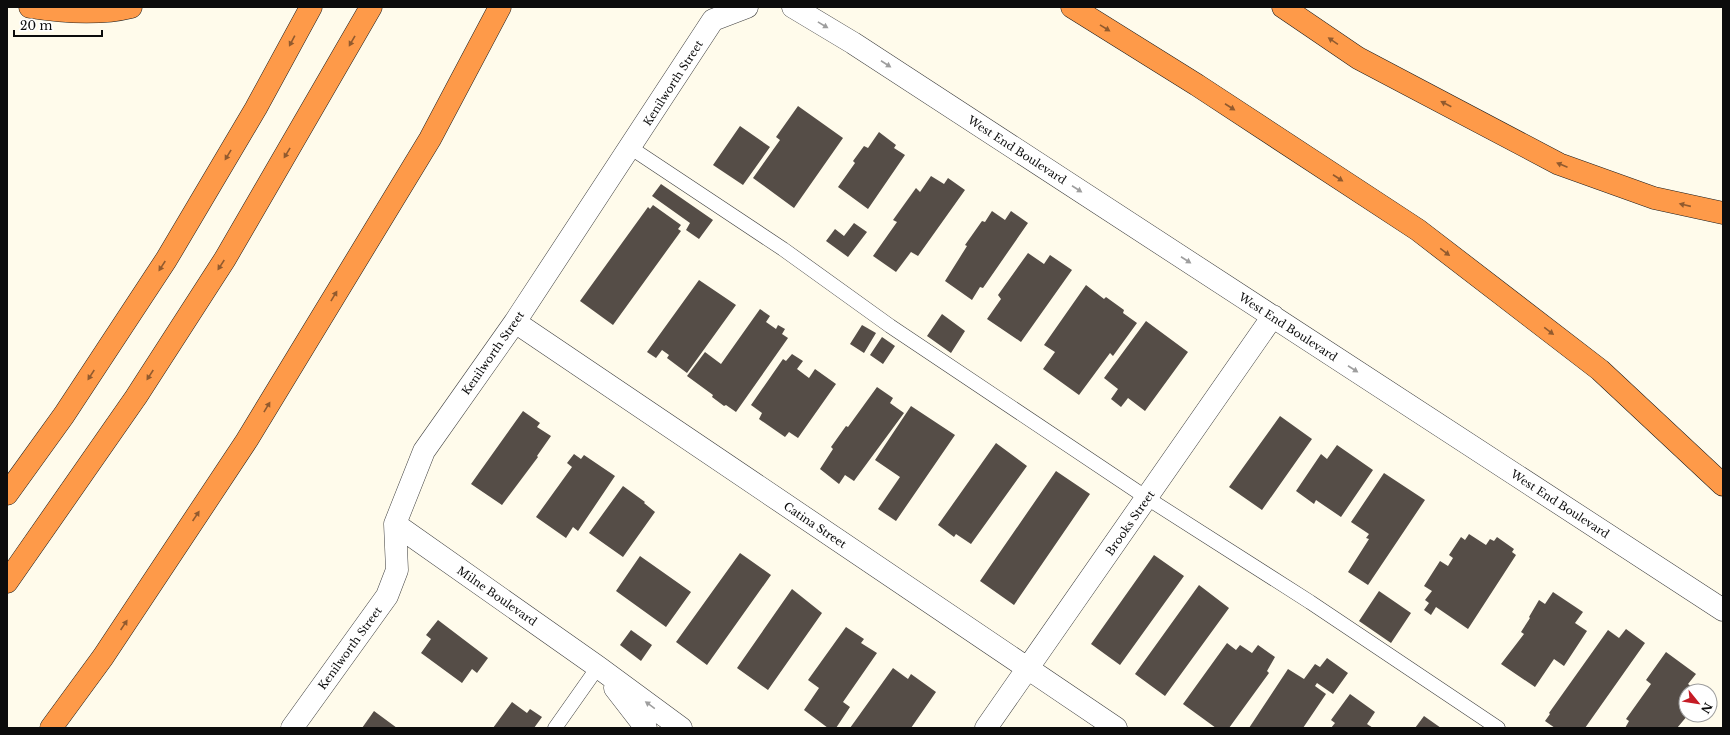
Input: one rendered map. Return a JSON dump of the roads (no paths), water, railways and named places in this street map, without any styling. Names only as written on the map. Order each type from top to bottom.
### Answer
[{"type":"highway","points":[[30,7],[50,10],[114,11],[131,7]]},
{"type":"highway","points":[[7,494],[64,416],[166,260],[256,108],[311,7]]},
{"type":"highway","points":[[7,582],[136,397],[225,259],[371,7]]},
{"type":"highway","points":[[51,728],[103,657],[251,433],[430,139],[500,7]]},
{"type":"highway","points":[[1072,7],[1197,85],[1418,230],[1600,370],[1723,486]]},
{"type":"highway","points":[[1283,7],[1358,58],[1559,164],[1654,198],[1723,214]]},
{"type":"highway","points":[[62,728],[103,657]]},
{"type":"street","name":"Kenilworth Street","points":[[292,728],[387,596],[397,570],[395,524],[424,451],[515,322],[631,148],[713,20],[747,7]]},
{"type":"street","name":"West End Boulevard","points":[[793,7],[853,43],[1723,610]]},
{"type":"street","name":"Brooks Street","points":[[986,728],[1273,316]]},
{"type":"street","name":"Catina Street","points":[[515,322],[1116,728]]},
{"type":"street","name":"Milne Boulevard","points":[[395,524],[598,667],[681,728]]},
{"type":"street","name":"Milne Boulevard","points":[[598,667],[646,728]]},
{"type":"lane","points":[[631,148],[783,250],[890,326],[1146,498],[1310,602],[1498,728]]},
{"type":"lane","points":[[555,728],[598,667]]}]
